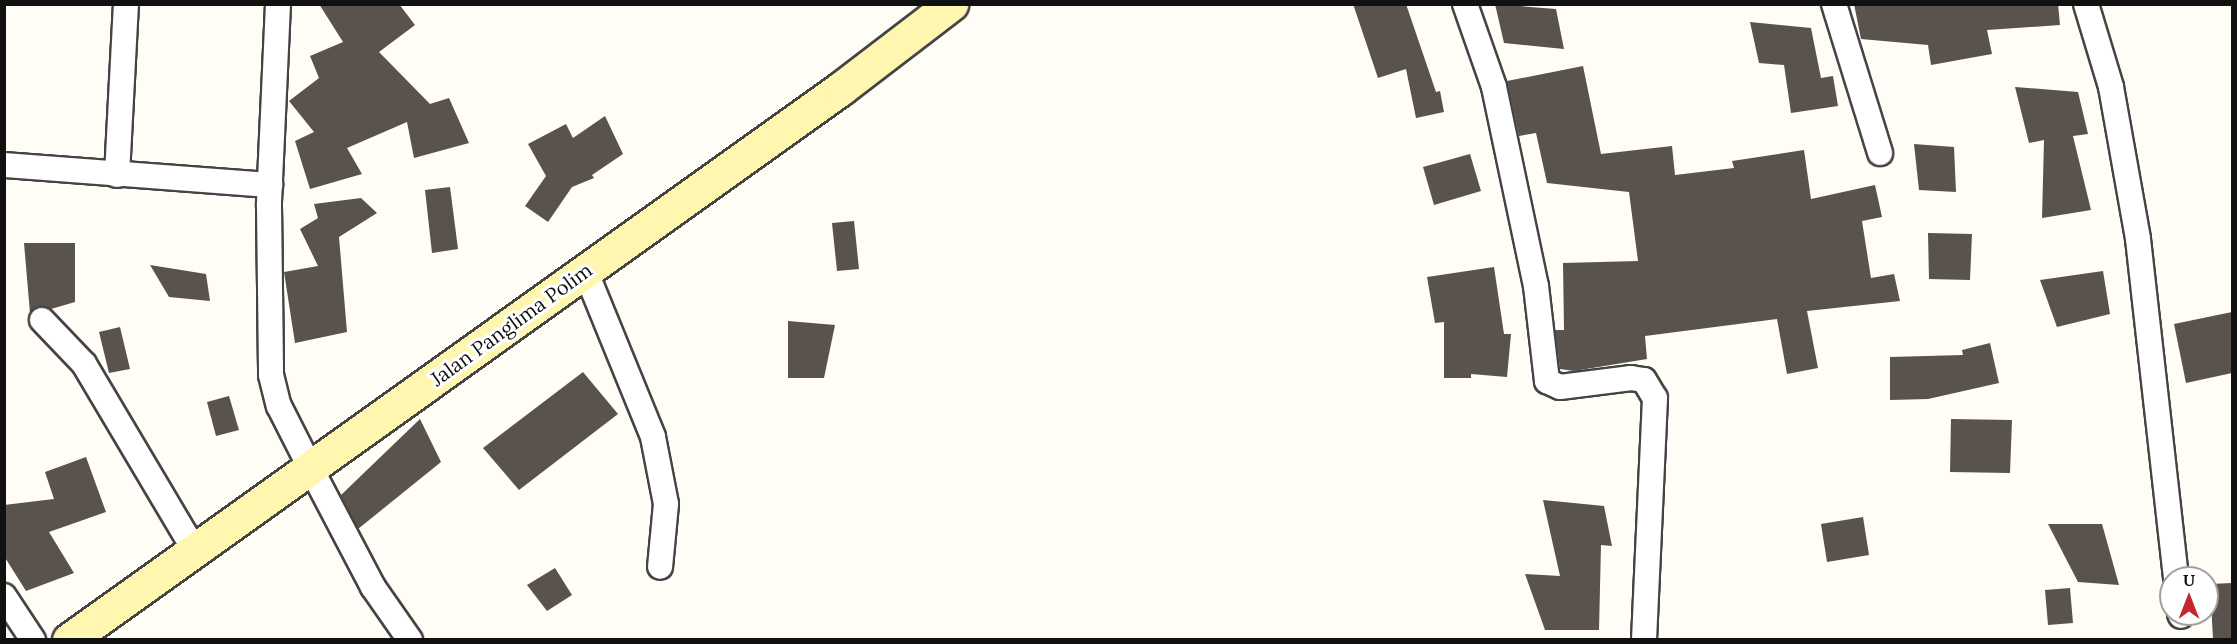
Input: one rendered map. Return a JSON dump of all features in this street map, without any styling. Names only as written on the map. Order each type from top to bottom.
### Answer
[{"type":"street","points":[[117,175],[126,4]]},
{"type":"street","points":[[278,4],[270,185],[271,375],[279,406],[373,587],[410,639]]},
{"type":"street","name":"Jalan Panglima Polim","points":[[76,638],[951,4]]},
{"type":"street","points":[[1465,4],[1494,87],[1536,286],[1547,381],[1560,387],[1631,378],[1644,380],[1655,398],[1644,639]]},
{"type":"street","points":[[1834,4],[1880,153]]},
{"type":"street","points":[[2086,4],[2111,87],[2138,239],[2175,566]]},
{"type":"street","points":[[4,165],[270,185]]},
{"type":"street","points":[[585,270],[653,437],[666,504],[660,567]]},
{"type":"street","points":[[42,320],[84,364],[195,551]]},
{"type":"street","points":[[4,596],[33,639]]},
{"type":"building","points":[[319,4],[399,4],[415,25],[379,52],[430,104],[449,98],[469,143],[414,158],[407,122],[347,148],[362,174],[310,189],[295,141],[314,132],[289,101],[319,78],[310,56],[343,42]]},
{"type":"building","points":[[1353,4],[1406,4],[1436,92],[1440,91],[1444,112],[1416,118],[1406,69],[1378,78]]},
{"type":"building","points":[[1495,4],[1556,9],[1564,49],[1504,43]]},
{"type":"building","points":[[1854,4],[2058,4],[2060,25],[1987,30],[1992,54],[1931,65],[1928,45],[1861,39]]},
{"type":"building","points":[[1750,22],[1811,28],[1821,78],[1833,76],[1838,106],[1791,113],[1784,65],[1759,63]]},
{"type":"building","points":[[1583,66],[1601,154],[1672,146],[1675,175],[1734,168],[1732,161],[1804,150],[1811,199],[1875,185],[1882,217],[1862,221],[1871,278],[1894,274],[1900,301],[1807,311],[1818,368],[1787,374],[1777,319],[1645,336],[1647,359],[1574,371],[1560,369],[1555,330],[1564,330],[1563,263],[1638,261],[1629,192],[1547,183],[1536,133],[1519,136],[1507,81]]},
{"type":"building","points":[[2015,87],[2078,92],[2088,134],[2073,136],[2091,210],[2042,218],[2044,140],[2029,143]]},
{"type":"building","points":[[605,116],[623,154],[592,175],[594,178],[572,187],[548,222],[525,206],[546,176],[528,144],[566,124],[573,138]]},
{"type":"building","points":[[1914,144],[1954,147],[1956,192],[1919,190]]},
{"type":"building","points":[[1470,154],[1481,191],[1434,205],[1423,167]]},
{"type":"building","points":[[450,187],[458,249],[432,253],[425,190]]},
{"type":"building","points":[[361,198],[377,213],[339,237],[347,332],[295,343],[284,272],[318,266],[300,229],[318,218],[314,204]]},
{"type":"building","points":[[854,221],[859,269],[837,271],[832,223]]},
{"type":"building","points":[[1928,233],[1972,234],[1970,280],[1929,279]]},
{"type":"building","points":[[24,243],[75,243],[75,302],[51,309],[38,306],[30,313]]},
{"type":"building","points":[[150,265],[206,274],[210,301],[169,297]]},
{"type":"building","points":[[1494,267],[1504,334],[1511,334],[1507,377],[1471,374],[1471,378],[1444,378],[1444,322],[1435,323],[1427,277]]},
{"type":"building","points":[[2103,271],[2110,314],[2057,327],[2040,280]]},
{"type":"building","points":[[2232,312],[2232,373],[2186,383],[2174,324]]},
{"type":"building","points":[[788,321],[835,325],[824,378],[788,378]]},
{"type":"building","points":[[120,327],[130,369],[109,373],[99,332]]},
{"type":"building","points":[[1990,343],[1999,383],[1928,399],[1890,400],[1890,357],[1963,355],[1962,350]]},
{"type":"building","points":[[583,372],[618,414],[519,490],[483,448]]},
{"type":"building","points":[[229,396],[239,430],[216,436],[207,402]]},
{"type":"building","points":[[420,419],[441,462],[358,529],[341,495]]},
{"type":"building","points":[[1951,419],[2012,420],[2010,473],[1950,472]]},
{"type":"building","points":[[86,457],[106,512],[49,532],[74,573],[26,591],[4,556],[4,505],[54,499],[45,472]]},
{"type":"building","points":[[1543,500],[1604,506],[1612,546],[1601,545],[1599,630],[1545,630],[1525,574],[1560,576]]},
{"type":"building","points":[[1863,517],[1869,555],[1827,562],[1821,524]]},
{"type":"building","points":[[2048,524],[2102,524],[2119,585],[2078,582]]},
{"type":"building","points":[[555,568],[572,595],[547,611],[527,585]]},
{"type":"building","points":[[2232,583],[2232,639],[2213,639],[2212,626],[2219,626],[2219,584]]},
{"type":"building","points":[[2070,588],[2073,623],[2048,625],[2045,590]]}]
